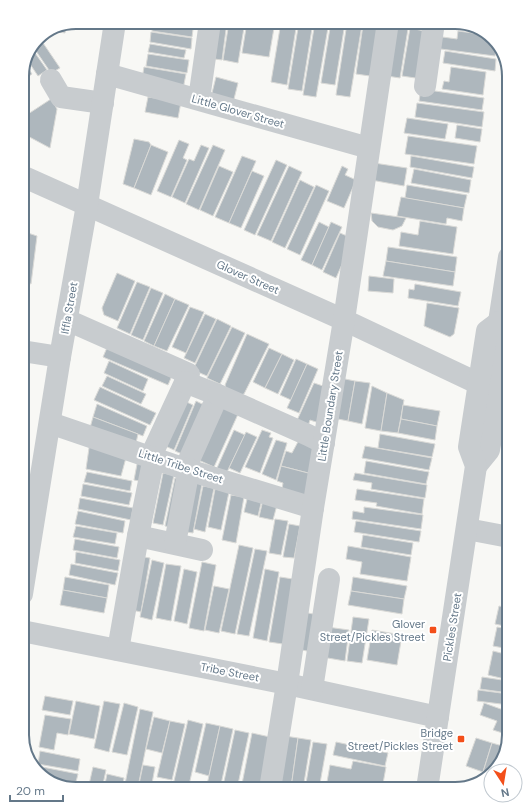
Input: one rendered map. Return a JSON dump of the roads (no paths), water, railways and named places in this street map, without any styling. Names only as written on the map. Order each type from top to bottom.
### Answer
[{"type":"street","name":"Iffla Street","points":[[29,519],[50,423],[87,205],[114,29]]},
{"type":"street","points":[[199,99],[209,29]]},
{"type":"street","name":"Little Boundary Street","points":[[271,782],[288,684],[313,508],[344,320],[387,29]]},
{"type":"street","points":[[425,86],[433,29]]},
{"type":"street","name":"Little Glover Street","points":[[107,74],[370,148]]},
{"type":"street","points":[[51,80],[61,97],[103,103]]},
{"type":"street","name":"Glover Street","points":[[29,179],[344,320],[476,382]]},
{"type":"street","points":[[502,302],[499,322],[502,327]]},
{"type":"street","points":[[67,320],[188,374],[153,457],[118,650]]},
{"type":"street","name":"Pickles Street","points":[[434,782],[438,716],[476,466],[469,447],[476,382],[487,331],[499,322]]},
{"type":"street","points":[[29,352],[60,357]]},
{"type":"street","points":[[185,382],[308,434],[324,443]]},
{"type":"street","points":[[476,382],[502,383]]},
{"type":"street","points":[[476,382],[502,404]]},
{"type":"street","points":[[175,543],[187,469],[218,395]]},
{"type":"street","points":[[476,466],[489,450],[502,408]]},
{"type":"street","name":"Little Tribe Street","points":[[50,423],[187,469],[313,508]]},
{"type":"street","points":[[467,529],[502,536]]},
{"type":"street","points":[[138,536],[202,550]]},
{"type":"street","points":[[312,689],[329,579]]},
{"type":"street","name":"Tribe Street","points":[[29,632],[288,684],[438,716]]},
{"type":"place","name":"Glover Street/Pickles Street","points":[[433,630]]},
{"type":"place","name":"Bridge Street/Pickles Street","points":[[461,739]]}]
